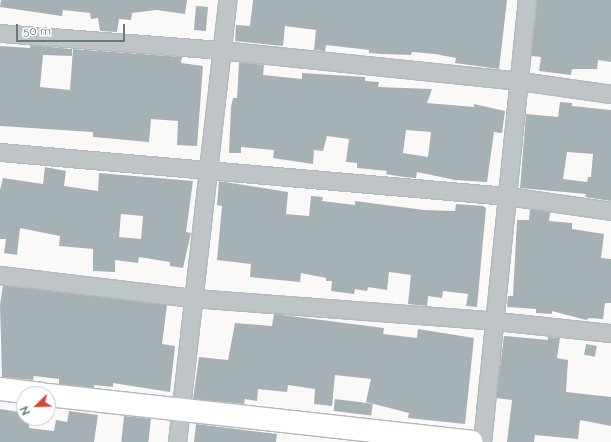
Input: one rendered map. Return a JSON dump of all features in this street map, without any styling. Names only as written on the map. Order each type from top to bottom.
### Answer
[{"type":"street","points":[[177,442],[208,172],[220,50],[227,0]]},
{"type":"street","points":[[482,442],[496,321],[527,0]]},
{"type":"street","points":[[0,33],[220,50],[520,81],[611,94]]},
{"type":"street","points":[[0,152],[208,172],[507,196],[611,211]]},
{"type":"street","points":[[0,275],[193,298],[496,321],[611,333]]},
{"type":"street","points":[[0,389],[16,391]]},
{"type":"street","points":[[56,396],[471,442]]},
{"type":"building","points":[[1,0],[187,0],[185,14],[157,10],[132,13],[131,20],[119,19],[117,32],[100,31],[98,18],[91,19],[90,13],[63,10],[62,16],[0,7]]},
{"type":"building","points":[[253,0],[507,0],[499,69],[455,63],[456,58],[435,54],[412,52],[411,55],[369,53],[369,50],[326,45],[325,51],[314,50],[316,30],[285,26],[283,46],[235,41],[236,25],[250,26]]},
{"type":"building","points":[[537,0],[611,0],[611,62],[598,60],[597,69],[572,69],[571,75],[539,71],[541,57],[531,56]]},
{"type":"building","points":[[196,6],[208,7],[206,31],[194,30]]},
{"type":"building","points":[[30,45],[72,49],[72,56],[43,55],[40,87],[70,90],[73,49],[182,57],[181,63],[203,66],[197,146],[177,145],[178,121],[151,119],[149,142],[93,137],[93,132],[0,126],[0,46],[30,48]]},
{"type":"building","points":[[239,62],[264,65],[263,75],[302,79],[302,73],[365,77],[365,81],[379,82],[378,87],[432,89],[427,103],[474,107],[474,104],[505,111],[502,133],[494,132],[487,182],[455,180],[417,172],[416,178],[404,177],[386,174],[387,171],[357,168],[357,163],[346,162],[349,139],[327,136],[323,151],[314,150],[313,164],[273,158],[274,150],[241,147],[241,153],[229,153],[231,107],[233,98],[237,98]],"holes":[[[406,130],[431,132],[428,157],[403,153]]]},
{"type":"building","points":[[560,102],[572,103],[572,106],[611,110],[611,201],[585,197],[586,194],[520,188],[526,114],[558,117]],"holes":[[[567,152],[593,154],[591,177],[588,177],[587,182],[563,179]]]},
{"type":"building","points":[[45,167],[66,171],[64,186],[98,191],[99,173],[193,181],[186,232],[191,233],[183,268],[170,266],[170,262],[139,257],[138,263],[115,260],[115,272],[93,271],[93,249],[59,246],[60,236],[20,228],[17,255],[4,253],[6,239],[0,239],[0,190],[3,178],[43,184]],"holes":[[[121,214],[143,216],[141,239],[119,237]]]},
{"type":"building","points":[[219,181],[288,192],[286,214],[309,216],[311,196],[323,197],[322,201],[355,205],[355,201],[424,210],[455,211],[456,204],[483,206],[486,208],[477,307],[466,306],[468,294],[443,291],[442,298],[428,296],[427,306],[408,304],[411,275],[389,272],[387,290],[368,287],[367,291],[355,289],[354,294],[331,291],[332,281],[326,281],[326,278],[301,273],[300,282],[250,277],[251,264],[217,260],[222,206],[217,205]]},
{"type":"building","points":[[530,209],[550,212],[549,221],[572,223],[572,229],[604,234],[601,258],[611,259],[611,303],[605,303],[603,319],[589,318],[586,320],[552,311],[552,314],[536,313],[536,309],[507,307],[508,296],[513,296],[517,220],[529,220]]},
{"type":"building","points":[[3,285],[167,305],[162,344],[175,346],[170,392],[113,383],[113,387],[94,385],[94,388],[59,384],[59,379],[34,376],[33,380],[2,377],[0,305]]},
{"type":"building","points":[[274,314],[384,328],[383,334],[417,338],[418,329],[474,338],[465,424],[408,418],[409,413],[366,402],[371,379],[335,375],[332,406],[314,404],[315,389],[288,385],[287,392],[258,389],[257,401],[245,399],[244,404],[193,399],[199,357],[228,360],[235,323],[272,326]]},
{"type":"building","points":[[504,336],[548,340],[548,337],[560,338],[557,358],[568,360],[566,392],[611,397],[611,426],[580,420],[578,439],[535,435],[534,442],[507,442],[512,400],[496,398]]},
{"type":"building","points":[[586,344],[597,346],[595,357],[584,355]]},
{"type":"building","points":[[335,399],[373,404],[371,416],[334,411]]},
{"type":"building","points":[[0,409],[16,412],[16,426],[29,426],[29,428],[54,431],[56,420],[67,422],[69,411],[98,415],[94,442],[0,442]]},
{"type":"building","points":[[124,416],[151,419],[148,442],[121,442]]},
{"type":"building","points":[[196,424],[277,434],[276,442],[194,442]]}]
